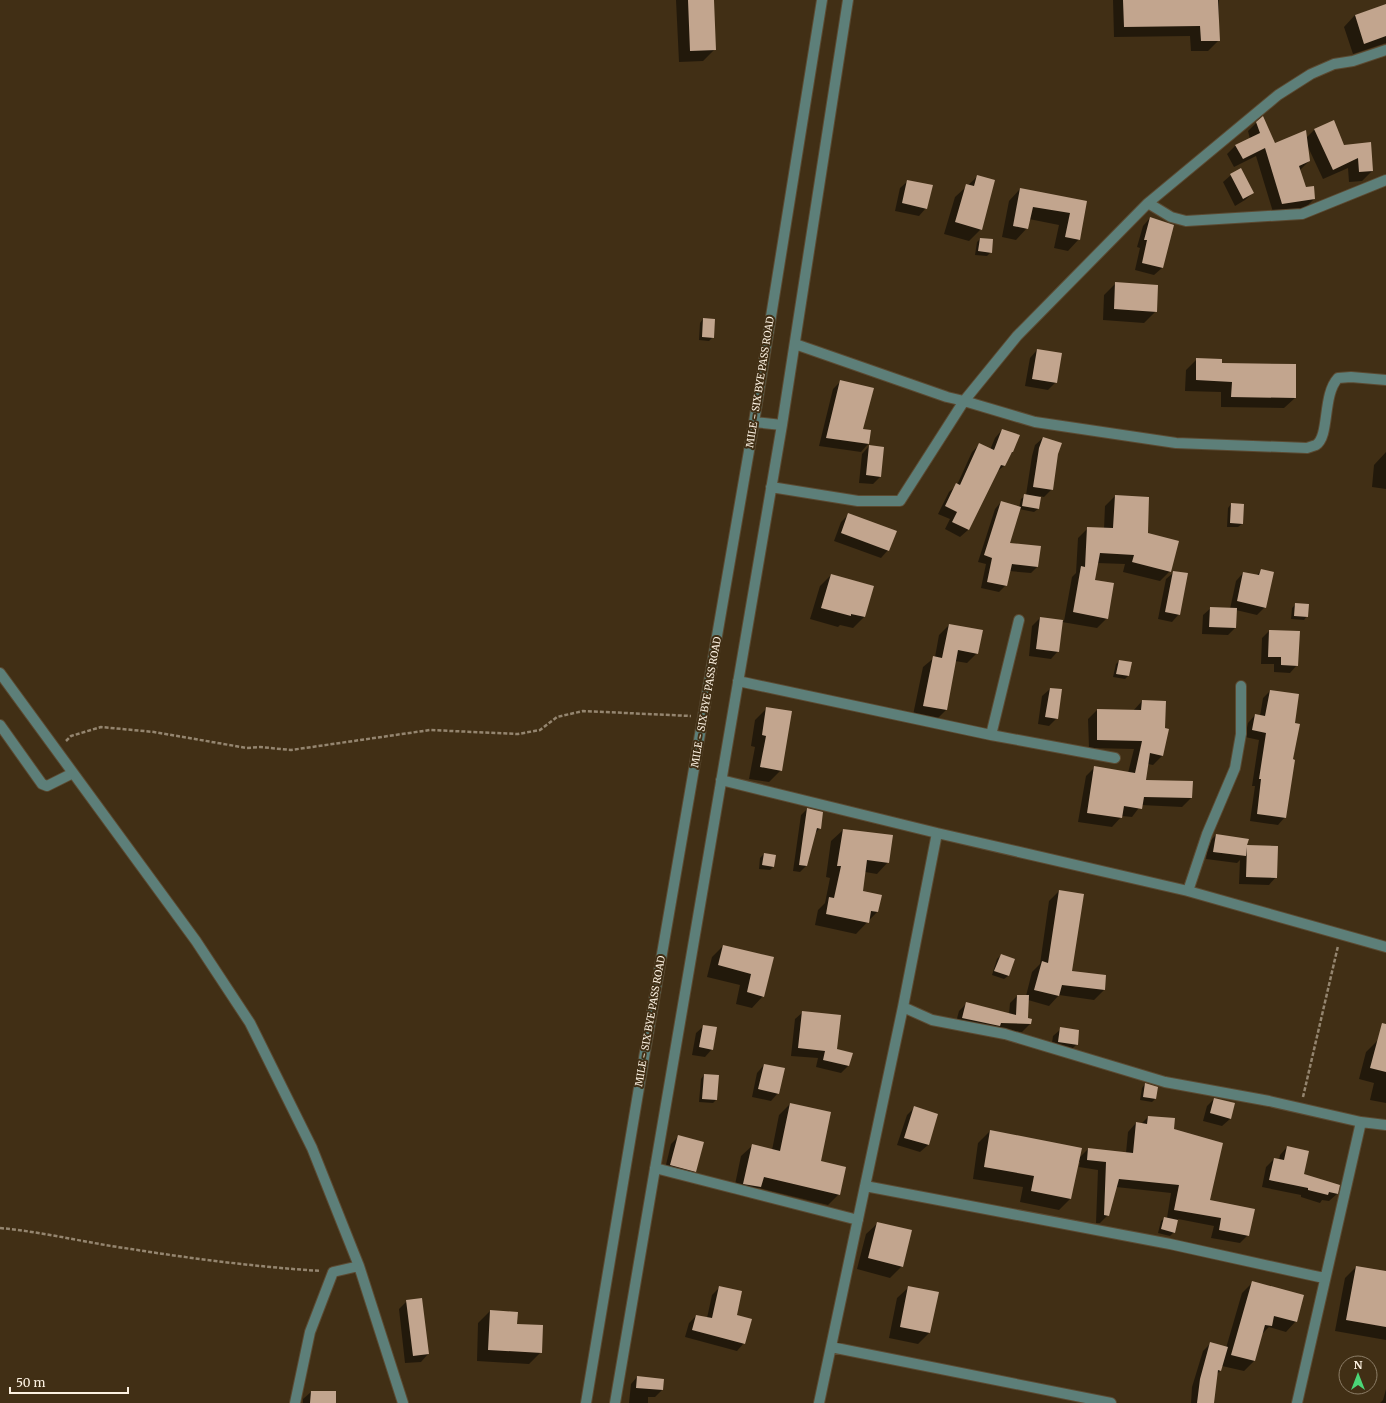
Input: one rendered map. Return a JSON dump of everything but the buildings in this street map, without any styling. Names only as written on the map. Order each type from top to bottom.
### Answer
[{"type":"street","name":"MILE - SIX BYE PASS ROAD","points":[[586,1403],[754,422],[822,0]]},
{"type":"street","points":[[615,1403],[782,425],[848,0]]},
{"type":"street","points":[[771,487],[858,501],[900,502],[964,401],[1018,336],[1148,203],[1278,95],[1311,74],[1334,64],[1354,61],[1386,50]]},
{"type":"street","points":[[1148,203],[1171,217],[1186,221],[1302,214],[1386,180]]},
{"type":"street","points":[[795,344],[947,397],[1035,422],[1176,443],[1307,448],[1316,445],[1321,439],[1328,396],[1333,383],[1338,378],[1351,377],[1386,380]]},
{"type":"street","points":[[754,422],[782,425]]},
{"type":"street","points":[[991,735],[1018,620]]},
{"type":"street","points":[[0,673],[196,941],[250,1023],[312,1148],[358,1266],[403,1403]]},
{"type":"street","points":[[738,681],[991,735],[1115,758]]},
{"type":"street","points":[[1188,891],[1207,834],[1235,768],[1240,734],[1241,686]]},
{"type":"street","points":[[0,725],[42,784],[47,786],[73,773]]},
{"type":"street","points":[[721,780],[937,833],[1188,891],[1386,947]]},
{"type":"street","points":[[819,1403],[903,1007],[937,833]]},
{"type":"street","points":[[903,1007],[932,1020],[1005,1034],[1165,1082],[1361,1122],[1386,1125]]},
{"type":"street","points":[[1297,1403],[1324,1278],[1361,1122]]},
{"type":"street","points":[[655,1168],[858,1220]]},
{"type":"street","points":[[865,1186],[1170,1244],[1324,1278]]},
{"type":"street","points":[[295,1403],[310,1332],[333,1272],[358,1266]]},
{"type":"street","points":[[831,1347],[1111,1403]]},
{"type":"path","points":[[56,748],[71,736],[101,727],[154,732],[247,748],[260,747],[291,750],[430,730],[518,734],[540,730],[557,717],[583,712],[703,716]]},
{"type":"path","points":[[1300,1109],[1341,934]]},
{"type":"path","points":[[0,1228],[38,1232],[66,1239],[140,1250],[270,1267],[333,1272]]}]
